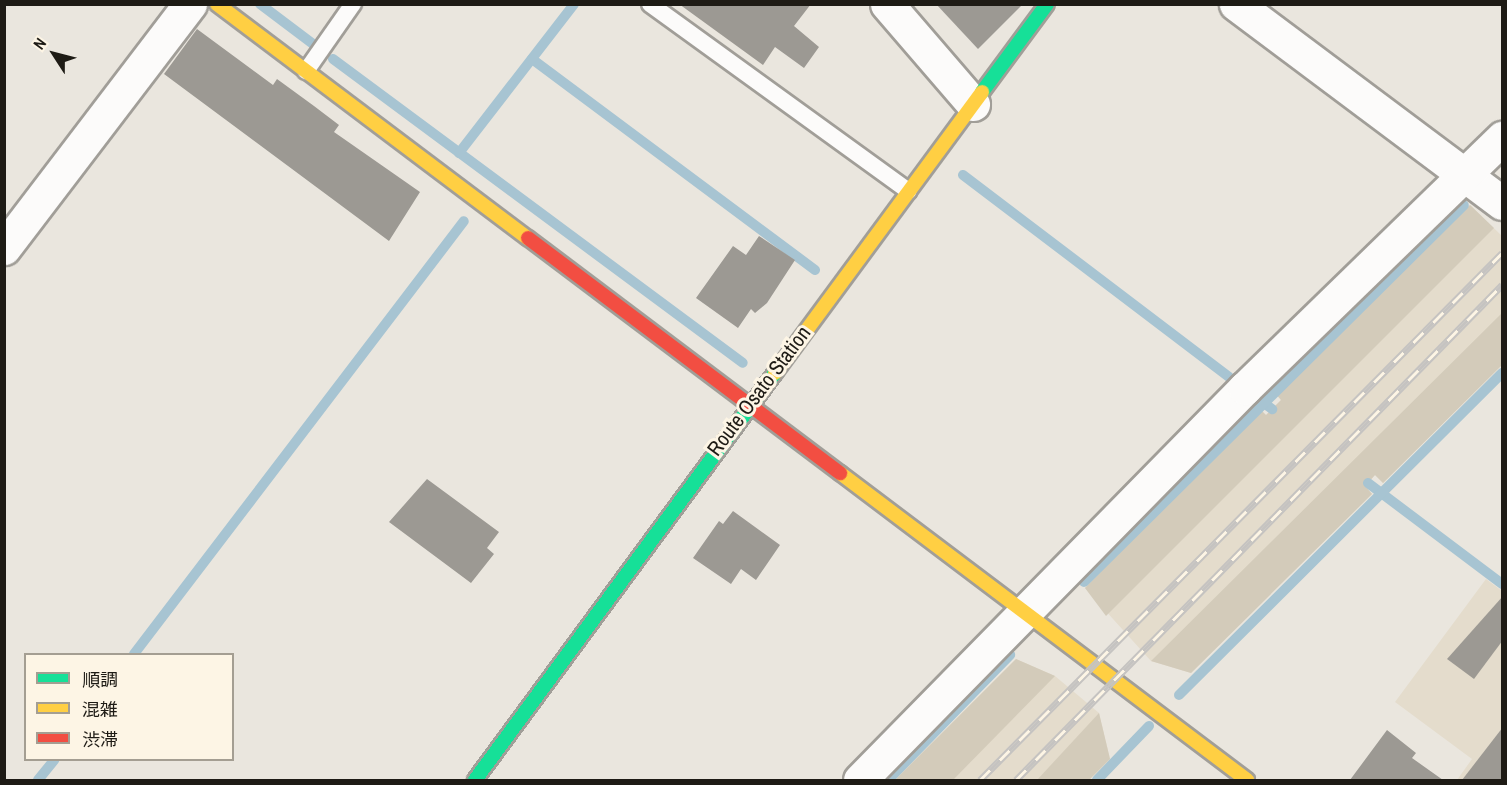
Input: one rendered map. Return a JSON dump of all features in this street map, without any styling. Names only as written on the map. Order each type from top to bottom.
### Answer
[{"type":"street","points":[[4,248],[190,4]]},
{"type":"street","points":[[217,4],[750,402],[1247,780]]},
{"type":"street","points":[[887,4],[973,104]]},
{"type":"street","name":"Route Osato Station","points":[[475,780],[750,402],[1047,4]]},
{"type":"street","points":[[1236,4],[1503,203]]},
{"type":"street","points":[[860,780],[1023,611],[1503,138]]},
{"type":"lane","points":[[306,71],[353,4]]},
{"type":"lane","points":[[650,4],[908,191]]},
{"type":"shaded area","points":[[1470,205],[1502,236],[1502,365],[1383,483],[1375,475],[1365,486],[1372,494],[1191,673],[1151,661],[1085,588],[1259,408],[1266,415],[1281,400],[1275,393]]},
{"type":"shaded area","points":[[1470,205],[1494,228],[1106,616],[1085,588],[1259,408],[1266,415],[1281,400],[1275,393]]},
{"type":"shaded area","points":[[1502,313],[1502,365],[1383,483],[1375,475],[1365,486],[1372,494],[1191,673],[1151,661]]},
{"type":"shaded area","points":[[1486,579],[1502,591],[1502,780],[1457,780],[1472,759],[1395,702]]},
{"type":"shaded area","points":[[1016,659],[1055,676],[1099,713],[1110,759],[1089,780],[895,780]]},
{"type":"shaded area","points":[[1016,659],[1055,676],[953,780],[895,780]]},
{"type":"shaded area","points":[[1099,713],[1110,759],[1089,780],[1037,780]]},
{"type":"building","points":[[679,4],[811,4],[794,26],[819,47],[804,68],[775,47],[763,65]]},
{"type":"building","points":[[936,4],[1023,4],[978,49]]},
{"type":"building","points":[[197,29],[273,85],[277,79],[314,106],[339,125],[334,132],[420,192],[389,241],[164,74]]},
{"type":"building","points":[[759,236],[795,260],[767,303],[755,313],[751,309],[738,328],[696,298],[733,246],[746,255]]},
{"type":"building","points":[[427,479],[499,532],[487,548],[494,554],[471,583],[389,522]]},
{"type":"building","points":[[733,511],[780,545],[756,580],[741,569],[731,584],[693,558],[719,521],[723,524]]},
{"type":"building","points":[[1503,596],[1503,640],[1474,679],[1447,659]]},
{"type":"building","points":[[1503,727],[1503,780],[1462,780]]},
{"type":"building","points":[[1387,730],[1416,753],[1412,758],[1443,780],[1350,780]]},
{"type":"waterway","points":[[260,4],[313,44]]},
{"type":"waterway","points":[[459,153],[574,4]]},
{"type":"waterway","points":[[333,59],[743,363]]},
{"type":"waterway","points":[[532,59],[815,270]]},
{"type":"waterway","points":[[963,175],[1229,377]]},
{"type":"waterway","points":[[1084,582],[1464,205]]},
{"type":"waterway","points":[[135,653],[464,221]]},
{"type":"waterway","points":[[1179,695],[1502,373]]},
{"type":"waterway","points":[[1261,401],[1272,409]]},
{"type":"waterway","points":[[1368,483],[1502,584]]},
{"type":"waterway","points":[[888,780],[1010,655]]},
{"type":"waterway","points":[[1097,780],[1149,726]]},
{"type":"waterway","points":[[38,780],[53,761]]},
{"type":"railway","points":[[980,780],[1502,253]]},
{"type":"railway","points":[[1016,780],[1502,285]]},
{"type":"traffic: fast","points":[[982,92],[1047,4]]},
{"type":"traffic: fast","points":[[475,780],[775,373]]},
{"type":"traffic: slow","points":[[217,4],[528,238]]},
{"type":"traffic: slow","points":[[775,373],[982,92]]},
{"type":"traffic: slow","points":[[840,473],[1247,780]]},
{"type":"traffic: jam","points":[[528,238],[840,473]]}]
